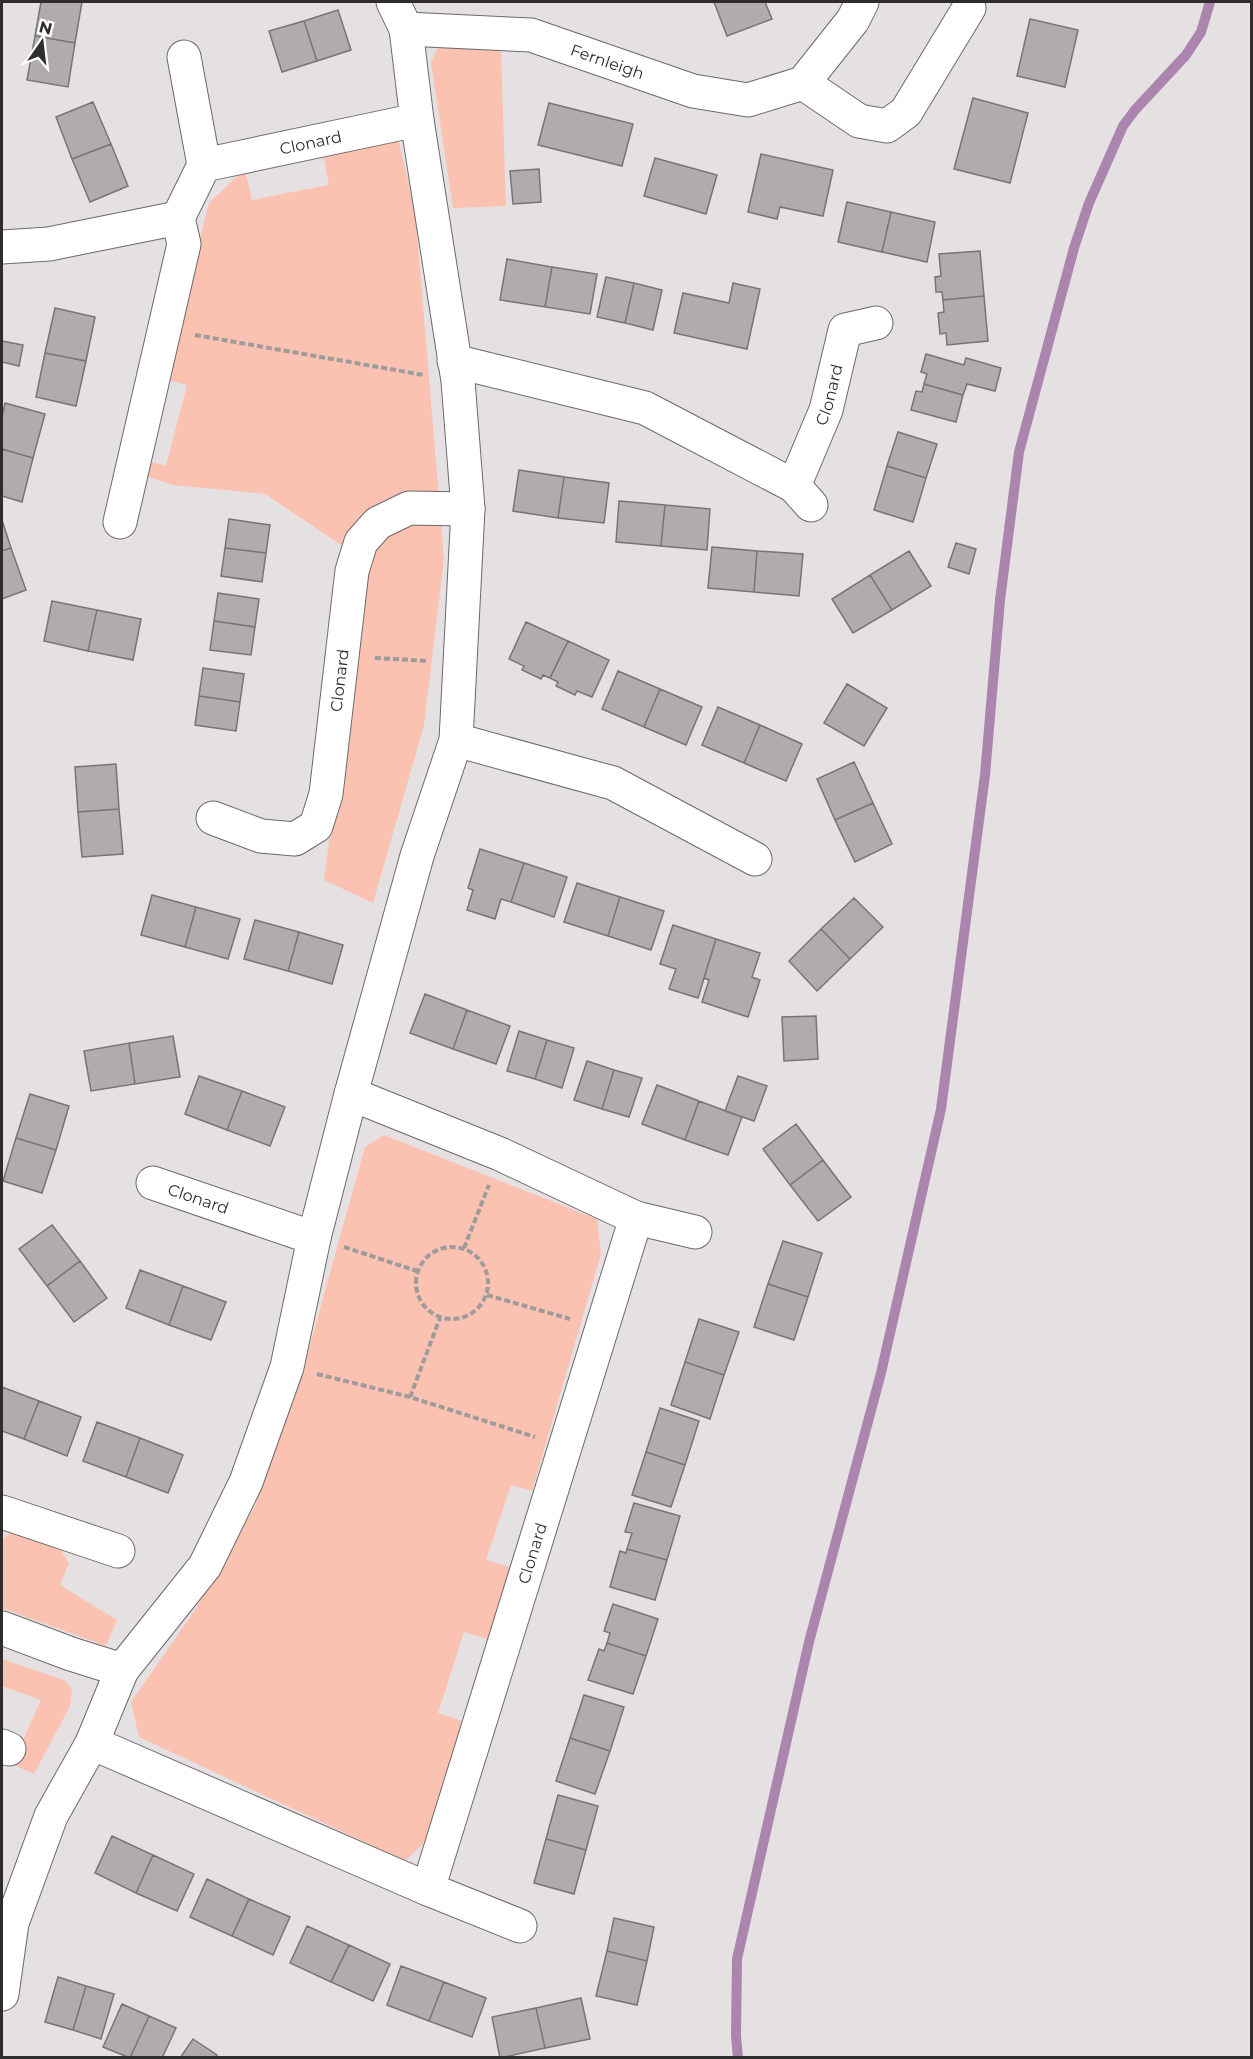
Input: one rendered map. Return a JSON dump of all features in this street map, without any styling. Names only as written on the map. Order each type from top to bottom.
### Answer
[{"type":"street","points":[[862,2],[853,20],[803,83],[859,121],[887,126],[906,112],[969,8]]},
{"type":"street","points":[[2,1994],[12,1923],[51,1816],[92,1743],[122,1670],[205,1566],[246,1482],[287,1367],[314,1238],[351,1094],[417,856],[456,740],[468,508],[456,371],[399,15]]},
{"type":"street","name":"Fernleigh","points":[[399,15],[531,35],[693,91],[748,100],[803,83]]},
{"type":"street","points":[[120,522],[184,244],[178,218],[204,165],[184,57]]},
{"type":"street","name":"Clonard","points":[[204,165],[417,120]]},
{"type":"street","points":[[2,247],[49,244],[178,218]]},
{"type":"street","name":"Clonard","points":[[456,371],[645,408],[803,496],[845,330],[876,322]]},
{"type":"street","name":"Clonard","points":[[213,818],[261,836],[295,839],[316,826],[326,794],[352,571],[361,542],[378,524],[409,508],[468,508]]},
{"type":"street","points":[[456,740],[613,783],[756,859]]},
{"type":"street","points":[[351,1094],[500,1154],[636,1218],[695,1232]]},
{"type":"street","name":"Clonard","points":[[153,1183],[314,1238]]},
{"type":"street","name":"Clonard","points":[[428,1889],[636,1218]]},
{"type":"street","points":[[2,1512],[118,1551]]},
{"type":"street","points":[[2,1628],[122,1670]]},
{"type":"street","points":[[92,1743],[428,1889],[520,1926]]},
{"type":"path","points":[[165,329],[456,371]]},
{"type":"path","points":[[341,656],[460,663]]},
{"type":"path","points":[[464,1248],[500,1154]]},
{"type":"path","points":[[314,1238],[417,1271]]},
{"type":"path","points":[[450,1246],[464,1248],[477,1256],[485,1267],[489,1281],[487,1295],[480,1308],[468,1317],[454,1320],[440,1318],[428,1311],[419,1299],[415,1285],[417,1271],[425,1259],[436,1250],[450,1246]]},
{"type":"path","points":[[487,1295],[602,1329]]},
{"type":"path","points":[[410,1397],[440,1318]]},
{"type":"path","points":[[287,1367],[410,1397],[565,1447]]},
{"type":"shaded area","points":[[473,41],[501,52],[506,206],[453,208],[431,63],[438,46]]},
{"type":"shaded area","points":[[398,139],[415,209],[444,559],[424,725],[373,903],[324,880],[366,562],[265,494],[173,485],[140,474],[144,460],[166,466],[187,385],[164,379],[209,203],[245,169],[252,200],[329,185],[323,154]]},
{"type":"shaded area","points":[[384,1135],[597,1219],[601,1254],[532,1491],[511,1485],[486,1560],[510,1567],[491,1640],[464,1632],[438,1713],[462,1721],[425,1842],[405,1861],[139,1737],[131,1702],[195,1610],[255,1506],[297,1391],[365,1147]]},
{"type":"shaded area","points":[[11,1532],[57,1544],[69,1563],[60,1585],[117,1620],[106,1646],[2,1608],[2,1541]]},
{"type":"shaded area","points":[[2,1659],[64,1680],[72,1689],[70,1706],[34,1774],[12,1764],[41,1700],[2,1686]]},
{"type":"building","points":[[41,2],[82,2],[75,43],[35,36]]},
{"type":"building","points":[[714,2],[765,2],[772,19],[727,36]]},
{"type":"building","points":[[338,10],[351,50],[317,61],[304,21]]},
{"type":"building","points":[[1030,19],[1078,30],[1065,87],[1017,76]]},
{"type":"building","points":[[304,21],[317,61],[282,72],[269,31]]},
{"type":"building","points":[[35,36],[75,43],[68,87],[27,80]]},
{"type":"building","points":[[973,98],[1028,113],[1010,183],[954,169]]},
{"type":"building","points":[[93,102],[111,144],[72,159],[56,117]]},
{"type":"building","points":[[549,103],[633,124],[622,166],[538,145]]},
{"type":"building","points":[[111,144],[128,186],[90,202],[72,159]]},
{"type":"building","points":[[761,154],[833,170],[823,216],[780,207],[777,219],[748,212]]},
{"type":"building","points":[[655,158],[717,175],[706,214],[644,196]]},
{"type":"building","points":[[539,169],[541,202],[513,204],[510,171]]},
{"type":"building","points":[[847,202],[891,212],[882,252],[838,242]]},
{"type":"building","points":[[891,212],[935,222],[927,262],[882,252]]},
{"type":"building","points":[[980,251],[984,296],[943,300],[942,292],[936,292],[935,277],[941,276],[939,254]]},
{"type":"building","points":[[507,259],[552,267],[545,307],[500,300]]},
{"type":"building","points":[[552,267],[597,274],[590,314],[545,307]]},
{"type":"building","points":[[606,277],[634,283],[625,323],[597,317]]},
{"type":"building","points":[[634,283],[662,290],[653,330],[625,323]]},
{"type":"building","points":[[733,283],[760,289],[747,349],[674,333],[683,293],[729,303]]},
{"type":"building","points":[[984,296],[988,341],[947,345],[946,333],[940,334],[938,313],[944,312],[943,300]]},
{"type":"building","points":[[55,308],[95,317],[86,361],[45,353]]},
{"type":"building","points":[[2,341],[23,345],[19,366],[2,362]]},
{"type":"building","points":[[45,353],[86,361],[76,406],[36,397]]},
{"type":"building","points":[[926,354],[964,365],[966,358],[1001,368],[995,391],[967,384],[963,395],[924,384],[927,374],[921,372]]},
{"type":"building","points":[[924,384],[963,395],[956,422],[911,410],[916,391],[922,392]]},
{"type":"building","points":[[5,403],[45,414],[33,458],[2,449],[2,417]]},
{"type":"building","points":[[898,432],[937,444],[926,478],[887,466]]},
{"type":"building","points":[[2,449],[33,458],[22,502],[2,496]]},
{"type":"building","points":[[887,466],[926,478],[913,522],[874,510]]},
{"type":"building","points":[[519,470],[564,477],[558,518],[513,511]]},
{"type":"building","points":[[564,477],[609,483],[604,523],[558,518]]},
{"type":"building","points":[[619,501],[665,505],[661,546],[616,542]]},
{"type":"building","points":[[665,505],[710,509],[707,550],[661,546]]},
{"type":"building","points":[[229,519],[270,525],[266,553],[225,548]]},
{"type":"building","points":[[2,520],[11,548],[2,551]]},
{"type":"building","points":[[956,543],[976,549],[969,574],[948,567]]},
{"type":"building","points":[[712,547],[757,551],[754,592],[708,588]]},
{"type":"building","points":[[11,548],[26,590],[2,599],[2,551]]},
{"type":"building","points":[[225,548],[266,553],[262,582],[221,576]]},
{"type":"building","points":[[757,551],[803,554],[799,596],[754,592]]},
{"type":"building","points":[[909,551],[931,586],[892,610],[870,575]]},
{"type":"building","points":[[870,575],[892,610],[853,633],[832,599]]},
{"type":"building","points":[[218,593],[259,599],[255,627],[214,621]]},
{"type":"building","points":[[52,601],[97,610],[88,651],[44,641]]},
{"type":"building","points":[[97,610],[141,619],[133,660],[88,651]]},
{"type":"building","points":[[214,621],[255,627],[251,655],[210,650]]},
{"type":"building","points":[[526,622],[568,641],[550,678],[543,675],[541,679],[522,670],[524,666],[509,659]]},
{"type":"building","points":[[568,641],[609,660],[592,697],[577,691],[575,695],[556,686],[558,682],[550,678]]},
{"type":"building","points":[[203,668],[244,674],[240,702],[199,696]]},
{"type":"building","points":[[618,671],[660,689],[644,727],[602,709]]},
{"type":"building","points":[[847,684],[887,708],[864,746],[824,723]]},
{"type":"building","points":[[660,689],[702,707],[686,745],[644,727]]},
{"type":"building","points":[[199,696],[240,702],[236,731],[195,725]]},
{"type":"building","points":[[718,707],[760,725],[744,763],[702,745]]},
{"type":"building","points":[[760,725],[802,744],[786,781],[744,763]]},
{"type":"building","points":[[854,762],[873,803],[835,820],[817,779]]},
{"type":"building","points":[[116,764],[119,809],[78,812],[75,767]]},
{"type":"building","points":[[873,803],[892,844],[855,862],[835,820]]},
{"type":"building","points":[[119,809],[123,854],[82,857],[78,812]]},
{"type":"building","points":[[480,849],[524,863],[511,902],[501,899],[495,919],[467,910],[473,890],[468,888]]},
{"type":"building","points":[[524,863],[567,877],[554,917],[511,902]]},
{"type":"building","points":[[577,883],[620,897],[608,936],[564,922]]},
{"type":"building","points":[[152,895],[196,907],[185,947],[141,935]]},
{"type":"building","points":[[620,897],[664,911],[651,950],[608,936]]},
{"type":"building","points":[[854,898],[883,927],[850,959],[821,929]]},
{"type":"building","points":[[196,907],[240,919],[228,959],[185,947]]},
{"type":"building","points":[[255,920],[299,932],[288,971],[244,959]]},
{"type":"building","points":[[673,925],[716,939],[698,998],[669,989],[676,969],[660,964]]},
{"type":"building","points":[[821,929],[850,959],[817,991],[789,961]]},
{"type":"building","points":[[299,932],[343,945],[332,984],[288,971]]},
{"type":"building","points":[[716,939],[760,953],[752,977],[760,980],[748,1017],[702,1002],[709,980],[704,978]]},
{"type":"building","points":[[425,994],[467,1010],[453,1049],[410,1033]]},
{"type":"building","points":[[467,1010],[510,1026],[496,1064],[453,1049]]},
{"type":"building","points":[[816,1016],[818,1059],[784,1061],[782,1017]]},
{"type":"building","points":[[519,1031],[547,1040],[535,1079],[507,1071]]},
{"type":"building","points":[[173,1036],[180,1077],[135,1084],[129,1043]]},
{"type":"building","points":[[547,1040],[574,1048],[562,1088],[535,1079]]},
{"type":"building","points":[[129,1043],[135,1084],[91,1091],[84,1051]]},
{"type":"building","points":[[587,1061],[614,1070],[602,1109],[574,1100]]},
{"type":"building","points":[[614,1070],[642,1078],[629,1117],[602,1109]]},
{"type":"building","points":[[199,1076],[242,1091],[227,1130],[185,1114]]},
{"type":"building","points":[[738,1076],[767,1086],[754,1121],[725,1111]]},
{"type":"building","points":[[657,1085],[699,1101],[685,1140],[642,1124]]},
{"type":"building","points":[[242,1091],[285,1107],[270,1146],[227,1130]]},
{"type":"building","points":[[30,1094],[69,1106],[56,1150],[16,1138]]},
{"type":"building","points":[[699,1101],[742,1117],[728,1155],[685,1140]]},
{"type":"building","points":[[796,1124],[823,1160],[790,1185],[763,1149]]},
{"type":"building","points":[[16,1138],[56,1150],[42,1193],[3,1181]]},
{"type":"building","points":[[823,1160],[851,1197],[818,1221],[790,1185]]},
{"type":"building","points":[[52,1225],[80,1261],[47,1286],[19,1249]]},
{"type":"building","points":[[783,1241],[822,1253],[808,1297],[768,1284]]},
{"type":"building","points":[[80,1261],[107,1298],[74,1322],[47,1286]]},
{"type":"building","points":[[140,1270],[183,1286],[169,1325],[126,1308]]},
{"type":"building","points":[[768,1284],[808,1297],[794,1340],[754,1327]]},
{"type":"building","points":[[183,1286],[226,1302],[211,1340],[169,1325]]},
{"type":"building","points":[[699,1319],[739,1332],[724,1375],[685,1362]]},
{"type":"building","points":[[685,1362],[724,1375],[710,1419],[671,1405]]},
{"type":"building","points":[[2,1387],[39,1401],[24,1439],[2,1431]]},
{"type":"building","points":[[39,1401],[81,1417],[67,1456],[24,1439]]},
{"type":"building","points":[[660,1408],[699,1421],[685,1465],[646,1452]]},
{"type":"building","points":[[97,1422],[140,1438],[126,1477],[83,1461]]},
{"type":"building","points":[[140,1438],[183,1455],[168,1493],[126,1477]]},
{"type":"building","points":[[646,1452],[685,1465],[671,1507],[632,1495]]},
{"type":"building","points":[[634,1503],[680,1516],[667,1560],[627,1549],[632,1533],[625,1532]]},
{"type":"building","points":[[627,1549],[667,1560],[655,1600],[610,1587],[620,1551],[626,1553]]},
{"type":"building","points":[[613,1604],[658,1619],[646,1656],[607,1643],[610,1633],[604,1631]]},
{"type":"building","points":[[607,1643],[646,1656],[633,1694],[588,1680],[599,1649],[604,1651]]},
{"type":"building","points":[[584,1695],[624,1707],[610,1751],[570,1738]]},
{"type":"building","points":[[570,1738],[610,1751],[595,1794],[556,1781]]},
{"type":"building","points":[[558,1795],[598,1806],[586,1850],[546,1839]]},
{"type":"building","points":[[112,1836],[153,1855],[136,1893],[95,1873]]},
{"type":"building","points":[[546,1839],[586,1850],[574,1894],[534,1883]]},
{"type":"building","points":[[153,1855],[194,1874],[177,1911],[136,1893]]},
{"type":"building","points":[[207,1879],[249,1899],[232,1936],[190,1917]]},
{"type":"building","points":[[249,1899],[290,1917],[273,1955],[232,1936]]},
{"type":"building","points":[[614,1918],[654,1927],[647,1961],[607,1951]]},
{"type":"building","points":[[307,1926],[349,1945],[331,1982],[290,1963]]},
{"type":"building","points":[[349,1945],[390,1964],[373,2001],[331,1982]]},
{"type":"building","points":[[607,1951],[647,1961],[637,2005],[596,1996]]},
{"type":"building","points":[[401,1966],[444,1982],[429,2021],[387,2005]]},
{"type":"building","points":[[58,1977],[86,1986],[73,2030],[45,2022]]},
{"type":"building","points":[[444,1982],[486,1998],[472,2037],[429,2021]]},
{"type":"building","points":[[86,1986],[114,1994],[101,2039],[73,2030]]},
{"type":"building","points":[[581,1998],[590,2039],[545,2048],[536,2008]]},
{"type":"building","points":[[122,2004],[149,2016],[130,2058],[103,2047]]},
{"type":"building","points":[[536,2008],[545,2048],[500,2058],[492,2017]]},
{"type":"building","points":[[149,2016],[176,2028],[162,2058],[130,2058]]},
{"type":"building","points":[[193,2039],[217,2055],[215,2058],[180,2058]]},
{"type":"waterway","points":[[738,2058],[737,1959],[809,1642],[881,1373],[941,1109],[985,775],[1000,600],[1019,452],[1074,248],[1089,203],[1123,126],[1186,55],[1201,32],[1210,2]]}]
